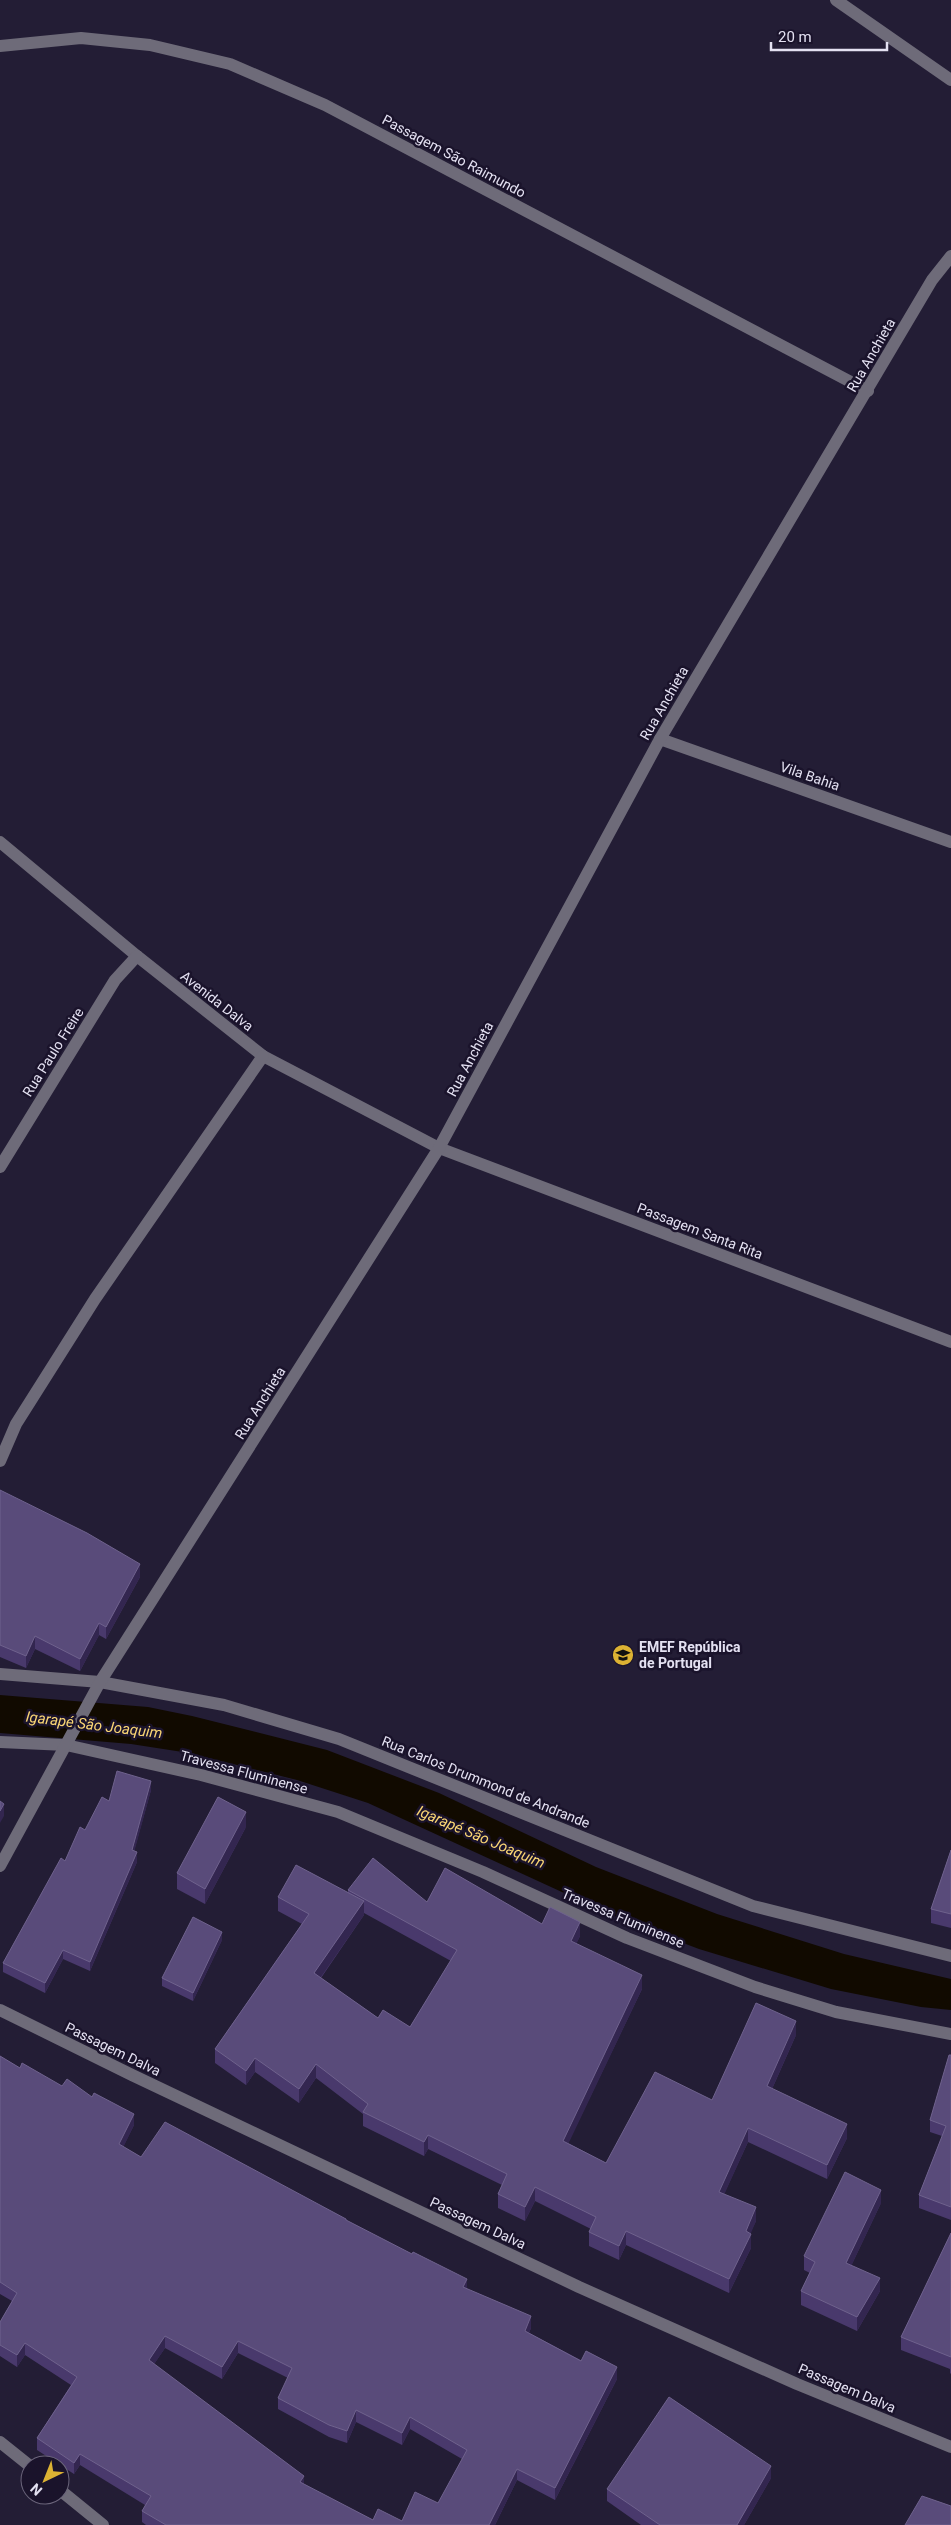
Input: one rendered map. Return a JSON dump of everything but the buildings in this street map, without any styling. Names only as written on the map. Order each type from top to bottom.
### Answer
[{"type":"street","points":[[836,0],[951,80]]},
{"type":"street","name":"Passagem São Raimundo","points":[[0,46],[81,38],[150,45],[230,64],[325,105],[868,391]]},
{"type":"street","name":"Rua Anchieta","points":[[0,1866],[98,1687],[439,1148],[660,740],[932,280],[951,256]]},
{"type":"street","name":"Vila Bahia","points":[[660,740],[951,842]]},
{"type":"street","name":"Avenida Dalva","points":[[0,842],[137,956],[263,1056],[439,1148]]},
{"type":"street","name":"Rua Paulo Freire","points":[[0,1167],[115,980],[137,956]]},
{"type":"street","points":[[0,1461],[16,1424],[95,1298],[263,1056]]},
{"type":"street","name":"Passagem Santa Rita","points":[[439,1148],[951,1342]]},
{"type":"street","name":"Rua Carlos Drummond de Andrande","points":[[0,1674],[224,1705],[339,1739],[753,1906],[951,1956]]},
{"type":"street","name":"Travessa Fluminense","points":[[0,1742],[67,1742],[201,1775],[338,1812],[483,1872],[627,1938],[755,1987],[836,2012],[951,2034]]},
{"type":"street","name":"Passagem Dalva","points":[[0,2010],[579,2288],[797,2384],[951,2447]]},
{"type":"street","points":[[0,2442],[20,2458]]},
{"type":"street","points":[[70,2498],[103,2525]]},
{"type":"water","name":"Igarapé São Joaquim","points":[[0,1695],[148,1707],[192,1716],[327,1750],[439,1793],[596,1867],[717,1914],[844,1954],[951,1979],[951,2010],[921,2007],[831,1989],[699,1949],[625,1921],[368,1803],[297,1780],[189,1753],[131,1744],[0,1733]]},
{"type":"place","name":"EMEF República de Portugal","points":[[623,1655]]}]
